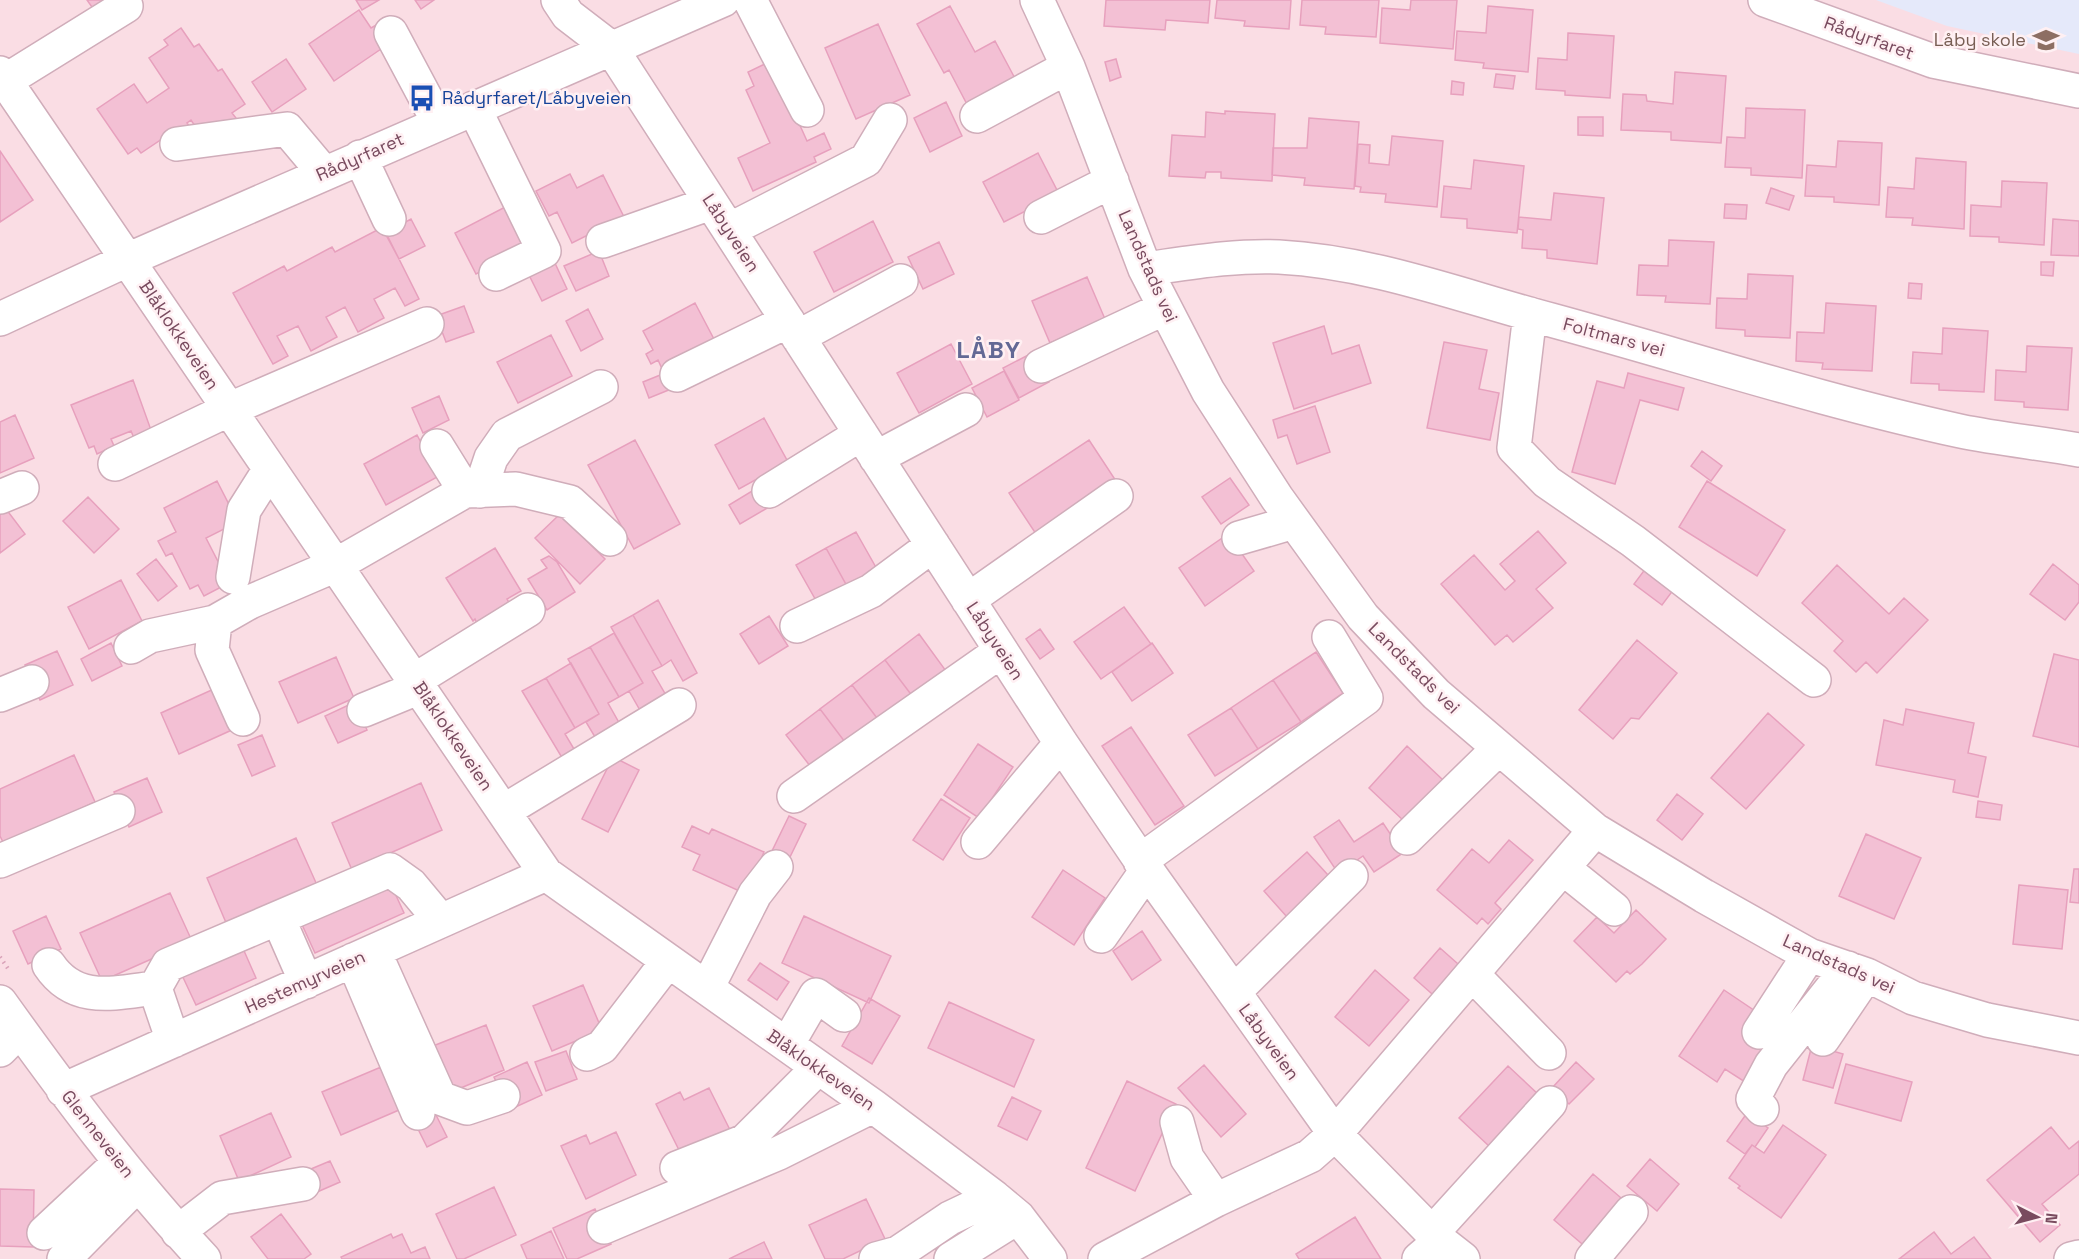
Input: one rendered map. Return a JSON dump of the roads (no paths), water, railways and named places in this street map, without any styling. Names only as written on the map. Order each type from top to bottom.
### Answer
[{"type":"street","name":"Låbyveien","points":[[558,0],[567,15],[611,48],[1001,651],[1144,866],[1335,1134],[1439,1248]]},
{"type":"street","name":"Rådyrfaret","points":[[0,319],[360,157],[723,0]]},
{"type":"street","points":[[750,0],[807,110]]},
{"type":"street","name":"Landstads vei","points":[[1037,0],[1068,68],[1145,269],[1208,391],[1294,522],[1363,617],[1436,694],[1595,830],[1704,896],[1809,955],[1858,971],[1913,998],[1987,1020],[2079,1038]]},
{"type":"street","name":"Rådyrfaret","points":[[1765,0],[1933,61],[2079,91]]},
{"type":"street","points":[[3,77],[126,6]]},
{"type":"street","points":[[391,33],[439,123]]},
{"type":"street","points":[[977,116],[1068,68]]},
{"type":"street","name":"Blåklokkeveien","points":[[3,77],[546,874],[873,1106],[1007,1208],[1050,1259]]},
{"type":"street","points":[[474,108],[544,250],[496,274]]},
{"type":"street","points":[[729,230],[866,160],[890,120]]},
{"type":"street","points":[[177,144],[287,129],[324,173]]},
{"type":"street","points":[[360,157],[389,219]]},
{"type":"street","points":[[1041,217],[1112,181]]},
{"type":"street","points":[[603,241],[711,203]]},
{"type":"street","name":"Foltmars vei","points":[[1145,269],[1243,257],[1302,260],[1357,267],[1417,281],[1826,398],[1962,431],[2079,450]]},
{"type":"street","points":[[677,375],[793,329],[901,281]]},
{"type":"street","points":[[1041,366],[1165,308]]},
{"type":"street","points":[[1530,314],[1514,448],[1547,482],[1633,541],[1814,680]]},
{"type":"street","points":[[115,464],[230,409],[427,324]]},
{"type":"street","points":[[472,491],[507,435],[601,387]]},
{"type":"street","points":[[769,491],[868,446],[966,410]]},
{"type":"street","points":[[437,446],[472,491]]},
{"type":"street","points":[[233,577],[244,510],[270,469]]},
{"type":"street","points":[[131,647],[150,636],[215,622],[249,602],[336,566],[472,491],[516,489],[570,502],[610,539]]},
{"type":"street","points":[[968,600],[1116,496]]},
{"type":"street","points":[[1239,537],[1294,522]]},
{"type":"street","points":[[797,626],[871,591],[933,545]]},
{"type":"street","points":[[364,710],[417,683],[528,610]]},
{"type":"street","points":[[215,622],[212,650],[243,719]]},
{"type":"street","points":[[1101,936],[1144,866],[1366,698],[1329,637]]},
{"type":"street","points":[[794,796],[1001,651]]},
{"type":"street","points":[[0,695],[32,682]]},
{"type":"street","points":[[504,811],[679,705]]},
{"type":"street","points":[[978,842],[1061,743]]},
{"type":"street","points":[[1407,838],[1499,748]]},
{"type":"street","points":[[0,861],[118,811]]},
{"type":"street","points":[[1105,1259],[1216,1200],[1310,1155],[1335,1134],[1595,830]]},
{"type":"street","points":[[706,988],[755,894],[776,867]]},
{"type":"street","points":[[1563,868],[1614,909]]},
{"type":"street","points":[[172,1041],[155,988],[168,965],[390,870],[411,885],[441,921]]},
{"type":"street","name":"Hestemyrveien","points":[[63,1090],[546,874]]},
{"type":"street","points":[[1234,992],[1352,876]]},
{"type":"street","points":[[278,918],[306,982]]},
{"type":"street","points":[[1759,1032],[1809,955]]},
{"type":"street","points":[[364,956],[440,1098],[467,1108],[503,1096]]},
{"type":"street","points":[[364,956],[418,1113]]},
{"type":"street","points":[[587,1054],[602,1047],[668,961]]},
{"type":"street","points":[[49,965],[57,978],[72,989],[101,994],[155,988]]},
{"type":"street","points":[[1823,1039],[1858,971]]},
{"type":"street","points":[[1762,1109],[1754,1099],[1771,1065],[1858,971]]},
{"type":"street","points":[[1472,974],[1549,1053]]},
{"type":"street","points":[[787,1045],[816,995],[844,1015]]},
{"type":"street","name":"Glenneveien","points":[[0,1002],[10,1040],[63,1090],[178,1232],[204,1259]]},
{"type":"street","points":[[677,1168],[745,1141],[819,1068]]},
{"type":"street","points":[[1439,1248],[1550,1103]]},
{"type":"street","points":[[604,1227],[779,1153],[873,1106]]},
{"type":"street","points":[[1177,1122],[1187,1158],[1216,1200]]},
{"type":"street","points":[[44,1233],[129,1173]]},
{"type":"street","points":[[64,1259],[129,1173]]},
{"type":"street","points":[[178,1232],[222,1198],[303,1184]]},
{"type":"street","points":[[876,1259],[898,1253],[950,1218],[1007,1208]]},
{"type":"street","points":[[921,1259],[1007,1208]]},
{"type":"street","points":[[951,1259],[1007,1208]]},
{"type":"street","points":[[1593,1259],[1631,1212]]},
{"type":"street","points":[[2071,1259],[2079,1257]]},
{"type":"place","name":"Låby skole","points":[[2046,40]]},
{"type":"place","name":"Rådyrfaret/Låbyveien","points":[[422,98]]},
{"type":"district","name":"LÅBY","points":[[989,350]]}]
